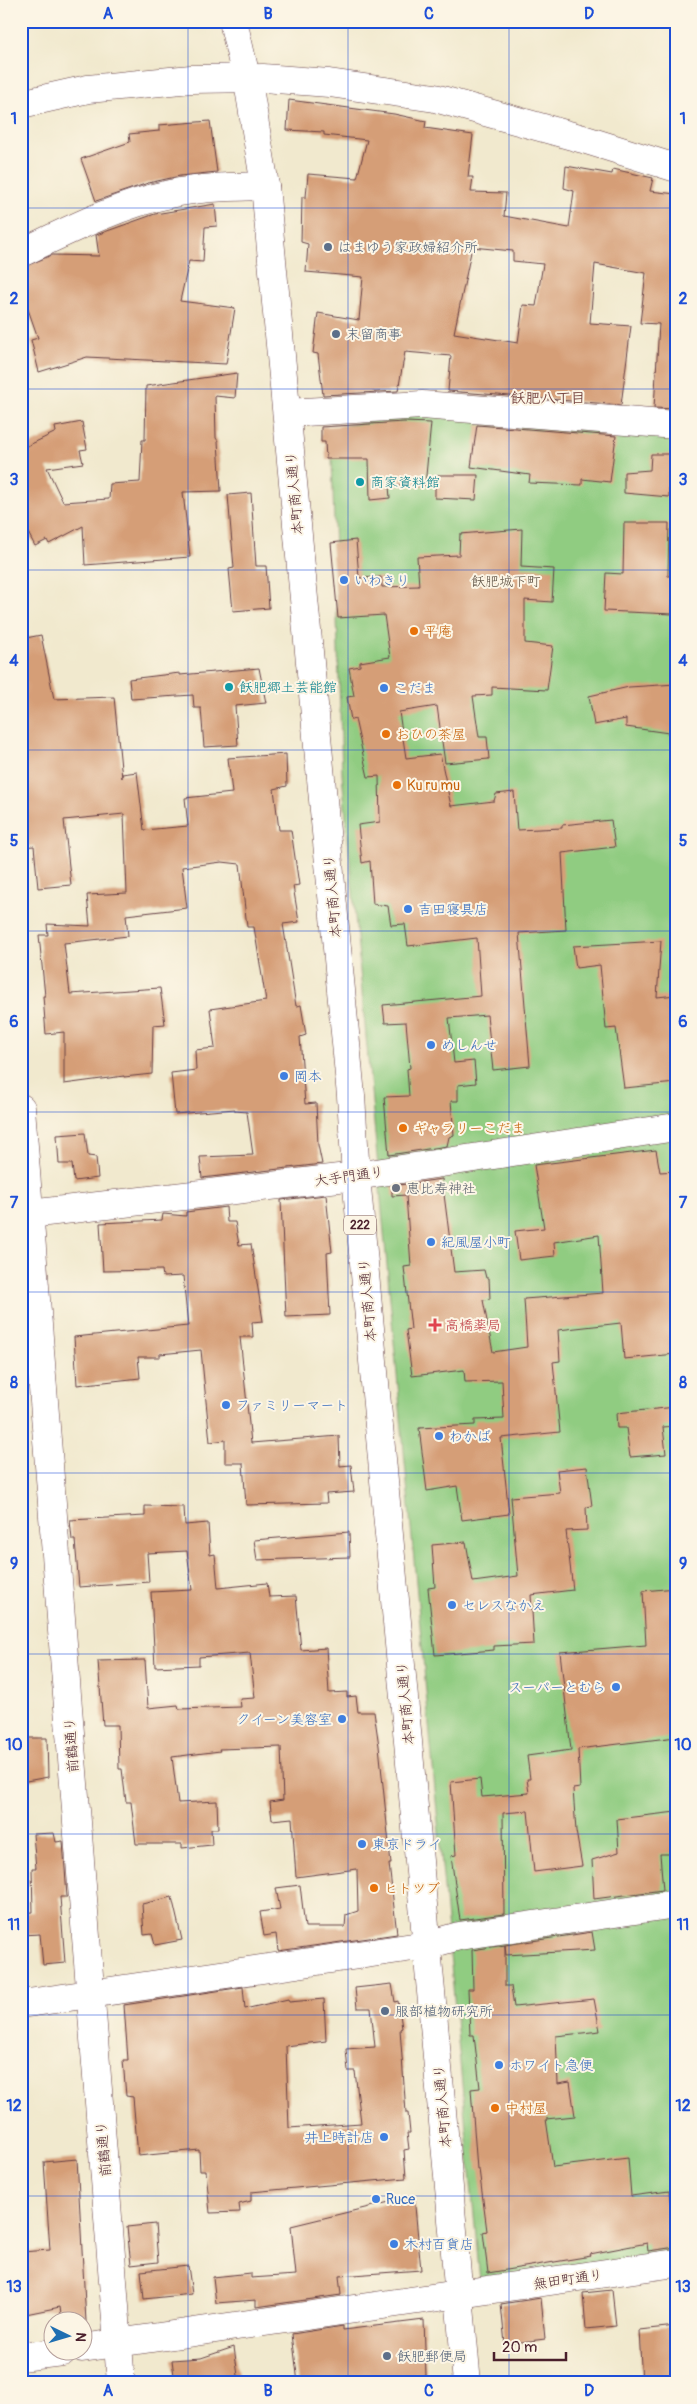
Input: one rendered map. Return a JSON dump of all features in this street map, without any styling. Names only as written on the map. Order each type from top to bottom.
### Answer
[{"type":"main road","name":"222","points":[[233,21],[245,73]]},
{"type":"main road","points":[[21,104],[88,89],[245,73],[329,82],[435,98],[583,139],[676,168]]},
{"type":"main road","name":"本町商人通り","points":[[245,73],[265,186],[287,413],[351,1096],[356,1176],[467,2383]]},
{"type":"main road","points":[[21,253],[66,232],[169,194],[216,187],[265,186]]},
{"type":"main road","points":[[287,413],[422,404],[676,425]]},
{"type":"main road","name":"前鶴通り","points":[[21,1108],[26,1214],[121,2383]]},
{"type":"main road","name":"大手門通り","points":[[26,1214],[356,1176],[676,1127]]},
{"type":"main road","points":[[21,2004],[427,1945],[459,1936],[676,1904]]},
{"type":"main road","name":"無田町通り","points":[[92,2347],[676,2263]]},
{"type":"main road","points":[[21,2358],[42,2355]]},
{"type":"green space","name":"飫肥城下町","points":[[449,407],[676,422],[676,2263],[481,2292],[342,774],[331,428]]},
{"type":"building","points":[[289,100],[394,114],[426,121],[425,128],[473,135],[468,177],[473,177],[471,192],[506,193],[504,216],[569,228],[574,191],[564,188],[566,166],[612,174],[613,169],[653,178],[650,191],[676,194],[676,298],[673,307],[676,307],[676,409],[654,408],[659,324],[640,323],[646,273],[595,264],[590,323],[631,326],[621,405],[448,391],[451,356],[405,352],[398,391],[323,395],[318,354],[313,353],[318,313],[359,320],[363,277],[306,272],[308,244],[301,242],[302,197],[306,197],[308,174],[357,178],[367,140],[324,135],[324,132],[287,130]],"holes":[[[472,247],[513,251],[513,261],[543,264],[536,306],[523,305],[518,343],[454,333]]]},
{"type":"building","points":[[210,121],[217,172],[180,176],[148,183],[96,201],[81,159],[130,142],[129,134],[159,131],[159,125]]},
{"type":"building","points":[[215,204],[217,226],[205,227],[203,262],[189,261],[180,301],[235,308],[226,364],[87,357],[39,372],[31,340],[38,338],[21,289],[21,268],[52,255],[99,256],[96,235],[155,214]]},
{"type":"building","points":[[237,373],[235,398],[215,396],[216,438],[218,441],[221,491],[183,492],[190,557],[85,565],[83,526],[49,544],[47,540],[35,546],[21,519],[21,449],[56,432],[55,427],[82,422],[87,449],[80,450],[83,463],[47,468],[63,502],[109,499],[110,484],[140,482],[142,440],[145,440],[146,386]]},
{"type":"building","points":[[404,422],[431,423],[425,486],[389,486],[390,498],[370,500],[369,459],[326,459],[325,442],[321,442],[321,427]]},
{"type":"building","points":[[477,425],[616,436],[610,482],[582,479],[582,485],[529,483],[530,475],[471,467]]},
{"type":"building","points":[[651,454],[676,454],[676,486],[669,485],[669,497],[624,493],[624,472],[650,470]]},
{"type":"building","points":[[435,475],[478,475],[476,500],[435,498]]},
{"type":"building","points":[[251,493],[256,566],[266,566],[269,608],[233,611],[229,569],[234,568],[228,495]]},
{"type":"building","points":[[624,523],[669,523],[668,576],[673,576],[672,614],[604,611],[606,573],[623,574]]},
{"type":"building","points":[[522,529],[521,567],[554,569],[552,602],[525,600],[525,643],[553,646],[547,690],[492,687],[492,695],[473,696],[479,737],[487,737],[489,759],[445,763],[437,706],[399,712],[406,758],[440,754],[451,806],[494,801],[496,794],[514,792],[517,830],[562,828],[562,825],[611,820],[615,847],[562,853],[566,930],[519,933],[530,1066],[493,1070],[487,1015],[449,1018],[454,1063],[474,1061],[476,1083],[458,1085],[458,1101],[451,1101],[454,1135],[449,1137],[447,1146],[389,1155],[384,1097],[409,1096],[407,1069],[410,1068],[406,1022],[385,1023],[383,1005],[481,996],[477,938],[408,946],[405,924],[391,925],[388,906],[373,904],[370,861],[362,863],[358,825],[380,822],[379,776],[368,777],[355,719],[351,720],[347,697],[354,696],[349,668],[360,666],[360,662],[390,657],[384,615],[338,618],[331,543],[356,540],[359,578],[381,577],[382,587],[419,586],[417,557],[459,555],[460,534]]},
{"type":"building","points":[[41,635],[54,699],[114,697],[122,778],[122,774],[137,772],[144,830],[188,826],[185,798],[232,793],[228,758],[286,754],[287,786],[274,789],[279,830],[291,830],[299,885],[293,886],[299,922],[283,924],[296,1006],[301,1005],[306,1035],[300,1037],[305,1104],[316,1103],[318,1145],[322,1164],[202,1178],[200,1157],[253,1155],[247,1112],[235,1111],[235,1109],[175,1114],[171,1073],[196,1070],[195,1050],[215,1048],[210,1009],[266,1001],[254,927],[247,927],[240,864],[222,862],[182,867],[187,908],[126,915],[128,936],[64,943],[70,994],[160,988],[165,1024],[153,1025],[152,1074],[64,1084],[64,1032],[46,1034],[43,996],[45,996],[39,935],[48,935],[47,924],[90,926],[87,895],[127,893],[124,814],[64,820],[71,885],[38,888],[34,846],[21,847],[21,639]]},
{"type":"building","points":[[259,668],[266,703],[235,706],[238,745],[204,747],[201,708],[194,708],[193,695],[131,699],[129,679],[180,673],[180,675]]},
{"type":"building","points":[[676,684],[676,734],[626,727],[626,719],[594,725],[589,696],[629,687]]},
{"type":"building","points":[[661,941],[657,997],[676,995],[676,1083],[624,1088],[616,1028],[606,1029],[600,965],[576,968],[573,946]]},
{"type":"building","points":[[85,1133],[88,1156],[96,1157],[98,1178],[74,1181],[72,1164],[59,1164],[57,1135]]},
{"type":"building","points":[[656,1150],[660,1172],[676,1171],[676,1354],[624,1359],[621,1323],[558,1330],[560,1361],[553,1362],[560,1432],[501,1438],[509,1514],[462,1520],[457,1486],[427,1491],[419,1428],[475,1425],[475,1420],[504,1419],[502,1381],[465,1382],[464,1370],[412,1376],[406,1330],[411,1329],[404,1267],[411,1266],[406,1195],[392,1196],[392,1186],[442,1179],[454,1272],[484,1270],[486,1278],[489,1278],[490,1299],[483,1300],[493,1352],[527,1347],[524,1299],[603,1293],[599,1235],[554,1242],[555,1256],[519,1260],[515,1231],[544,1228],[534,1165]]},
{"type":"building","points":[[326,1195],[332,1252],[327,1253],[330,1315],[286,1317],[281,1200]]},
{"type":"building","points":[[226,1207],[227,1222],[235,1222],[239,1245],[251,1244],[263,1321],[252,1322],[253,1337],[240,1337],[251,1443],[339,1436],[340,1466],[351,1465],[354,1492],[326,1494],[327,1503],[246,1505],[243,1463],[225,1463],[225,1440],[210,1442],[201,1350],[160,1354],[160,1357],[138,1357],[140,1378],[77,1385],[74,1337],[188,1326],[183,1276],[163,1277],[162,1270],[103,1271],[100,1223],[162,1220],[163,1214],[186,1216],[186,1212]]},
{"type":"building","points":[[676,1407],[676,1426],[663,1427],[666,1454],[630,1457],[626,1428],[617,1428],[616,1413]]},
{"type":"building","points":[[587,1467],[592,1506],[586,1507],[587,1530],[566,1531],[573,1590],[531,1595],[534,1644],[494,1646],[494,1650],[435,1655],[428,1588],[435,1587],[432,1545],[466,1542],[473,1582],[518,1576],[511,1497],[560,1493],[557,1470]]},
{"type":"building","points":[[145,1506],[184,1507],[185,1525],[208,1523],[210,1555],[215,1554],[218,1588],[267,1583],[269,1597],[296,1596],[301,1650],[326,1648],[329,1693],[347,1692],[347,1697],[356,1696],[358,1712],[374,1712],[397,1934],[278,1951],[276,1934],[264,1936],[260,1912],[280,1909],[276,1888],[300,1885],[305,1927],[345,1927],[346,1915],[358,1911],[357,1869],[296,1877],[292,1818],[272,1820],[270,1802],[283,1800],[281,1747],[219,1749],[220,1751],[172,1757],[178,1803],[217,1801],[218,1829],[211,1829],[212,1845],[182,1848],[182,1844],[136,1844],[131,1802],[126,1802],[122,1769],[119,1769],[118,1725],[103,1725],[98,1661],[145,1660],[148,1708],[178,1705],[179,1709],[241,1707],[240,1699],[255,1698],[250,1653],[199,1657],[199,1665],[155,1667],[151,1592],[192,1590],[187,1551],[147,1553],[149,1582],[79,1587],[75,1540],[72,1540],[70,1520],[145,1516]]},
{"type":"building","points":[[349,1532],[350,1557],[257,1560],[254,1540]]},
{"type":"building","points":[[676,1588],[676,1670],[673,1670],[676,1737],[578,1749],[580,1788],[573,1789],[576,1831],[582,1866],[534,1872],[528,1811],[503,1813],[504,1914],[460,1920],[451,1856],[456,1855],[451,1782],[480,1779],[482,1797],[529,1793],[527,1779],[530,1779],[527,1756],[571,1750],[560,1652],[646,1645],[643,1591]]},
{"type":"building","points":[[21,1738],[47,1738],[48,1777],[21,1782]]},
{"type":"building","points":[[676,1812],[676,1854],[660,1854],[663,1890],[594,1899],[592,1860],[619,1852],[617,1819]]},
{"type":"building","points":[[54,1833],[56,1842],[63,1841],[67,1897],[60,1897],[65,1963],[43,1965],[40,1934],[21,1935],[21,1913],[33,1912],[32,1868],[36,1868],[33,1834]]},
{"type":"building","points":[[172,1897],[182,1940],[155,1945],[152,1934],[144,1935],[142,1904]]},
{"type":"building","points":[[592,1932],[595,1950],[506,1955],[505,1945]]},
{"type":"building","points":[[505,1945],[505,1986],[511,1986],[514,2007],[594,1999],[600,2031],[556,2036],[558,2084],[570,2082],[575,2116],[546,2119],[553,2167],[628,2158],[631,2196],[669,2191],[676,2247],[648,2251],[647,2243],[590,2254],[591,2256],[488,2273],[483,2232],[487,2231],[479,2169],[477,2169],[471,2089],[480,2088],[474,2035],[470,2035],[468,1989],[473,1989],[472,1950]]},
{"type":"building","points":[[392,1984],[395,2002],[398,2001],[402,2028],[400,2029],[406,2113],[408,2113],[410,2133],[407,2133],[409,2149],[404,2150],[406,2178],[251,2192],[251,2201],[239,2204],[240,2212],[210,2213],[206,2171],[200,2171],[199,2150],[138,2156],[133,2097],[126,2096],[123,2060],[128,2060],[124,2005],[243,1987],[245,2009],[288,1999],[289,2002],[324,1999],[326,2041],[286,2046],[289,2128],[361,2123],[355,2071],[348,2071],[346,2049],[375,2047],[371,2008],[357,2008],[355,1988]]},
{"type":"building","points":[[77,2159],[85,2312],[61,2312],[60,2307],[21,2315],[21,2252],[50,2250],[44,2162]]},
{"type":"building","points":[[414,2196],[421,2270],[339,2276],[341,2295],[256,2307],[256,2300],[216,2303],[213,2277],[251,2273],[251,2278],[296,2275],[291,2226]]},
{"type":"building","points":[[155,2224],[158,2262],[131,2265],[127,2227]]},
{"type":"building","points":[[188,2266],[192,2294],[144,2299],[141,2271]]},
{"type":"building","points":[[612,2290],[616,2326],[586,2329],[583,2293]]},
{"type":"building","points":[[541,2298],[545,2339],[505,2344],[501,2304]]},
{"type":"building","points":[[424,2320],[426,2376],[363,2383],[298,2383],[292,2334],[343,2326],[343,2330]]},
{"type":"building","points":[[676,2326],[676,2383],[642,2383],[639,2330]]},
{"type":"building","points":[[234,2347],[239,2383],[175,2383],[172,2360],[201,2358]]},
{"type":"place","name":"はまゆう家政婦紹介所","points":[[328,247]]},
{"type":"place","name":"末留商事","points":[[336,334]]},
{"type":"place","name":"商家資料館","points":[[360,482]]},
{"type":"place","name":"いわきり","points":[[344,580]]},
{"type":"place","name":"平庵","points":[[414,631]]},
{"type":"place","name":"飫肥郷土芸能館","points":[[229,687]]},
{"type":"place","name":"こだま","points":[[384,688]]},
{"type":"place","name":"おひの茶屋","points":[[386,734]]},
{"type":"place","name":"Ku ru mu","points":[[397,785]]},
{"type":"place","name":"吉田寝具店","points":[[408,909]]},
{"type":"place","name":"めしんせ","points":[[431,1045]]},
{"type":"place","name":"岡本","points":[[284,1076]]},
{"type":"place","name":"ギャラリーこだま","points":[[403,1128]]},
{"type":"place","name":"恵比寿神社","points":[[396,1188]]},
{"type":"place","name":"紀風屋小町","points":[[431,1242]]},
{"type":"place","name":"高橋薬局","points":[[435,1325]]},
{"type":"place","name":"ファミリーマート","points":[[226,1405]]},
{"type":"place","name":"わかば","points":[[439,1436]]},
{"type":"place","name":"セレスなかえ","points":[[452,1605]]},
{"type":"place","name":"スーパーとむら","points":[[616,1687]]},
{"type":"place","name":"クイーン美容室","points":[[342,1719]]},
{"type":"place","name":"東京ドライ","points":[[362,1844]]},
{"type":"place","name":"ヒトツブ","points":[[374,1888]]},
{"type":"place","name":"服部植物研究所","points":[[385,2011]]},
{"type":"place","name":"ホワイト急便","points":[[499,2065]]},
{"type":"place","name":"中村屋","points":[[495,2108]]},
{"type":"place","name":"井上時計店","points":[[384,2137]]},
{"type":"place","name":"Ruce","points":[[376,2199]]},
{"type":"place","name":"木村百貨店","points":[[394,2244]]},
{"type":"place","name":"飫肥郵便局","points":[[387,2356]]},
{"type":"district","name":"飫肥八丁目","points":[[548,398]]}]
